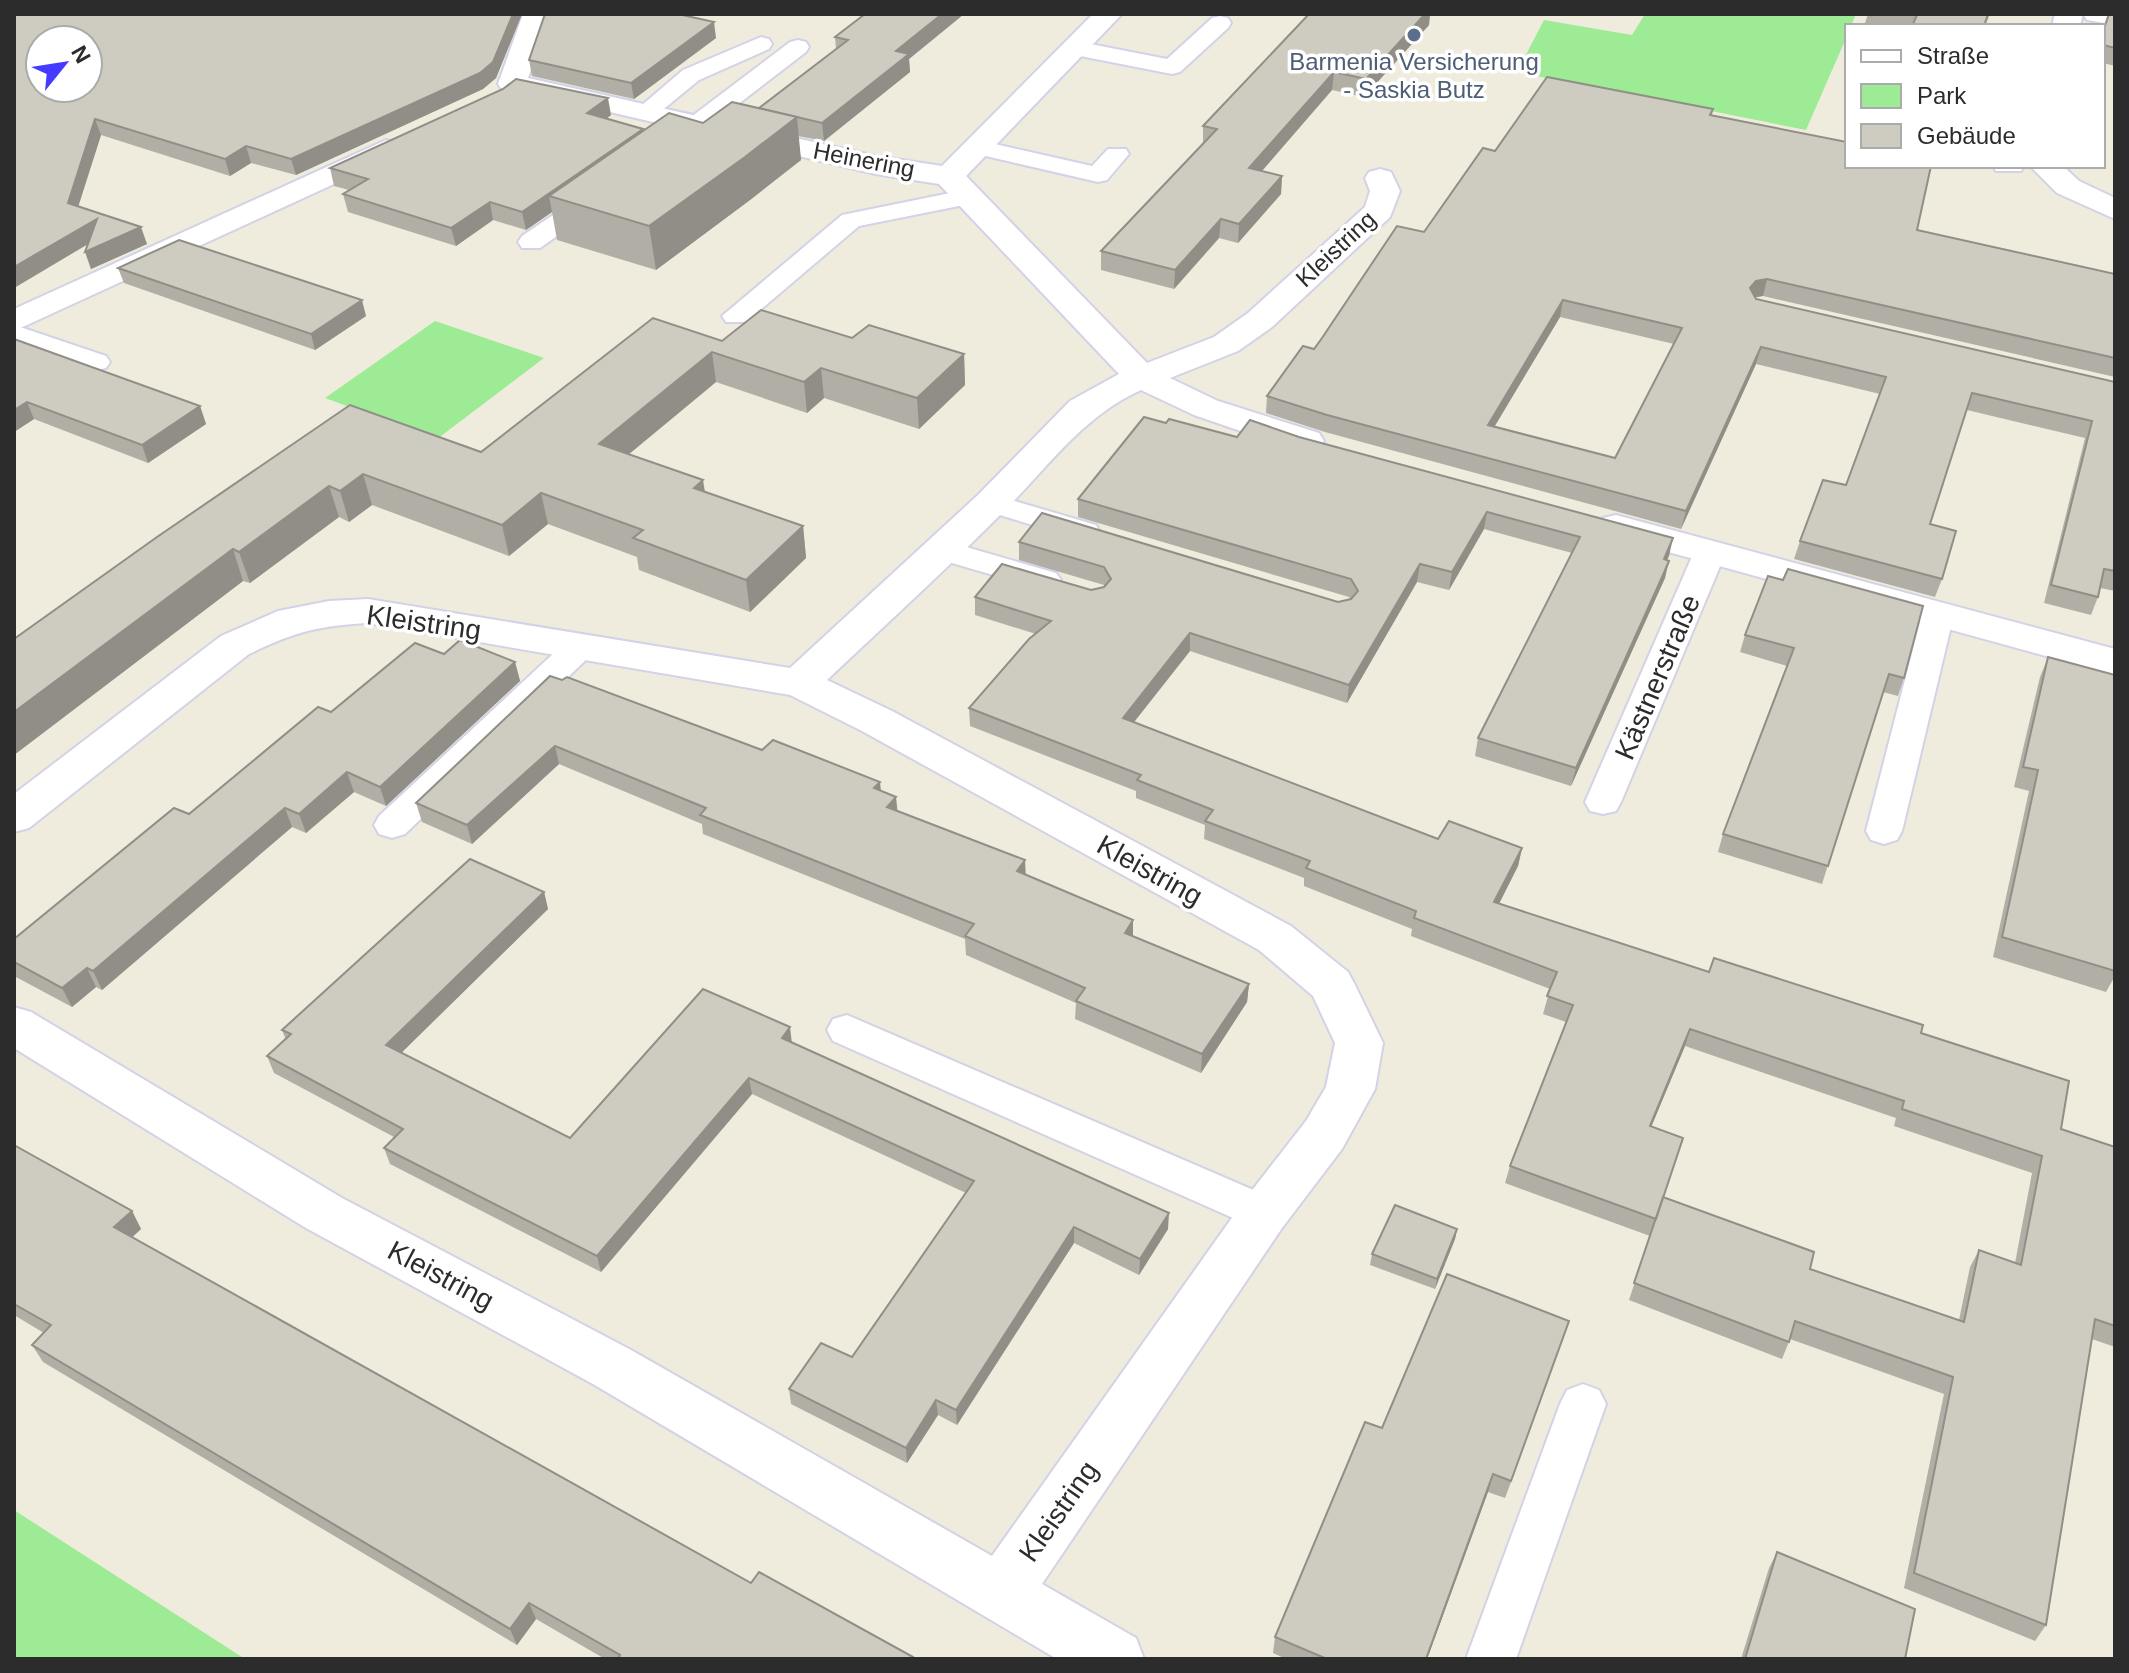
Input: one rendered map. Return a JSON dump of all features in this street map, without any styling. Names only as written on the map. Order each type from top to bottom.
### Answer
[{"type":"street","points":[[485,103],[512,84],[537,14]]},
{"type":"street","name":"Heinering","points":[[512,84],[550,89],[959,186],[977,147],[1108,14]]},
{"type":"street","points":[[2097,14],[2115,17]]},
{"type":"street","points":[[14,321],[408,138]]},
{"type":"street","points":[[2047,168],[2068,187],[2115,210]]},
{"type":"street","name":"Kleistring","points":[[799,683],[991,503],[1082,408],[1105,393],[1141,377],[1226,344],[1260,320],[1379,210],[1385,191],[1380,178]]},
{"type":"street","points":[[959,186],[1141,377],[1206,408],[1341,451]]},
{"type":"street","points":[[1583,517],[2115,662]]},
{"type":"street","name":"Kleistring","points":[[14,817],[235,645],[278,624],[329,613],[368,611],[799,683],[891,728],[1275,938],[1331,985],[1359,1043],[1350,1089],[1324,1135],[1264,1213],[1001,1593],[612,1367],[324,1213],[14,1025]]},
{"type":"street","points":[[1001,1593],[1114,1659]]},
{"type":"lane","points":[[1075,48],[1172,67],[1220,23]]},
{"type":"lane","points":[[646,112],[691,75],[761,44]]},
{"type":"lane","points":[[648,160],[798,47]]},
{"type":"lane","points":[[977,147],[1098,175],[1117,154]]},
{"type":"lane","points":[[531,242],[622,179]]},
{"type":"lane","points":[[736,316],[851,220],[959,186]]},
{"type":"lane","points":[[14,333],[96,362]]},
{"type":"lane","points":[[991,503],[1111,539]]},
{"type":"lane","points":[[942,550],[1077,590]]},
{"type":"lane","name":"Kästnerstraße","points":[[1603,802],[1710,552]]},
{"type":"lane","points":[[1884,831],[1938,614]]},
{"type":"lane","points":[[392,825],[580,647]]},
{"type":"lane","points":[[847,1030],[1264,1213]]},
{"type":"lane","points":[[1491,1659],[1583,1404]]},
{"type":"green space","points":[[1645,14],[1856,14],[1852,24],[1845,24],[1845,41],[1806,130],[1517,72],[1544,20],[1632,35]]},
{"type":"green space","points":[[435,321],[544,358],[437,439],[325,398]]},
{"type":"green space","points":[[14,1510],[245,1659],[14,1659]]},
{"type":"building","points":[[14,14],[513,14],[493,62],[480,73],[291,159],[246,146],[225,159],[95,119],[68,203],[141,227],[85,252],[97,219],[14,267]]},
{"type":"building","points":[[545,14],[678,14],[714,22],[631,83],[529,60]]},
{"type":"building","points":[[865,14],[942,14],[896,51],[909,54],[822,123],[759,108],[848,40],[835,37]]},
{"type":"building","points":[[1309,14],[1425,14],[1366,79],[1334,72],[1249,168],[1282,176],[1239,224],[1221,219],[1175,270],[1101,251],[1217,129],[1203,126]]},
{"type":"building","points":[[1909,14],[1988,14],[1985,24],[1913,24],[1917,15]]},
{"type":"building","points":[[2109,14],[2115,14],[2115,48],[2105,46],[2105,26]]},
{"type":"building","points":[[1547,77],[1713,109],[1710,115],[1845,142],[1845,168],[1931,168],[1917,230],[2115,274],[2115,358],[1767,279],[1756,281],[1750,288],[1756,299],[2115,382],[2115,571],[2104,569],[2098,597],[2051,585],[2092,421],[1972,393],[1930,524],[1956,531],[1942,579],[1800,541],[1823,480],[1846,485],[1886,377],[1761,347],[1686,511],[1327,415],[1267,396],[1303,346],[1314,349],[1397,226],[1424,232],[1483,148],[1495,151]],"holes":[[[1563,300],[1682,328],[1615,458],[1488,425]]]},
{"type":"building","points":[[516,79],[608,98],[587,113],[643,129],[522,212],[490,202],[451,228],[343,194],[368,179],[330,168],[503,89]]},
{"type":"building","points":[[732,102],[797,117],[649,226],[549,196],[669,113],[703,123]]},
{"type":"building","points":[[179,240],[362,300],[311,334],[118,268]]},
{"type":"building","points":[[761,310],[852,338],[869,325],[964,354],[917,398],[821,368],[804,382],[712,352],[599,444],[703,480],[694,488],[803,526],[746,580],[633,538],[643,530],[541,493],[502,525],[363,474],[340,491],[329,486],[239,552],[233,549],[14,712],[14,639],[350,405],[481,452],[653,318],[722,341]]},
{"type":"building","points":[[14,339],[200,406],[142,445],[27,402],[14,410]]},
{"type":"building","points":[[1144,417],[1166,423],[1169,419],[1237,437],[1250,420],[1299,437],[1673,538],[1664,559],[1669,561],[1576,768],[1478,738],[1580,537],[1487,512],[1452,572],[1420,564],[1349,685],[1190,633],[1123,718],[1438,839],[1449,821],[1522,848],[1494,902],[1709,972],[1714,958],[1923,1025],[1921,1033],[2069,1081],[2061,1129],[2115,1147],[2115,1326],[2095,1319],[2046,1625],[1914,1573],[1953,1377],[1795,1321],[1789,1342],[1634,1283],[1656,1219],[1510,1166],[1573,1005],[1547,996],[1557,972],[1414,918],[1416,911],[1306,868],[1310,861],[1205,821],[1213,810],[1137,780],[1141,775],[969,708],[1029,639],[1051,621],[975,597],[1002,564],[1091,590],[1104,587],[1111,579],[1104,567],[1019,542],[1042,513],[1338,602],[1351,599],[1358,591],[1351,579],[1078,499]],"holes":[[[1690,1029],[1904,1101],[1902,1109],[2042,1156],[2021,1265],[1979,1250],[1964,1322],[1810,1269],[1814,1252],[1663,1197],[1683,1138],[1650,1126]]]},
{"type":"building","points":[[1788,569],[1923,606],[1904,678],[1889,674],[1828,866],[1723,834],[1794,648],[1745,635],[1768,576],[1783,580]]},
{"type":"building","points":[[460,640],[515,662],[380,787],[347,772],[299,814],[285,808],[93,971],[87,968],[62,988],[14,962],[14,939],[174,808],[189,814],[318,707],[331,712],[415,643],[444,654]]},
{"type":"building","points":[[2048,657],[2115,675],[2115,971],[2002,937],[2038,770],[2023,767]]},
{"type":"building","points":[[550,676],[562,680],[567,677],[762,750],[773,740],[880,782],[874,788],[896,797],[887,807],[1025,860],[1017,871],[1133,920],[1125,933],[1249,984],[1202,1054],[1076,1001],[1085,988],[965,936],[974,924],[700,815],[706,808],[555,746],[467,825],[416,803]]},
{"type":"building","points":[[470,859],[544,892],[386,1045],[570,1138],[703,989],[790,1027],[782,1038],[1169,1213],[1140,1259],[1074,1227],[956,1410],[936,1400],[906,1448],[789,1389],[821,1343],[852,1357],[974,1181],[749,1078],[597,1256],[384,1148],[403,1129],[267,1056],[291,1034],[282,1030]]},
{"type":"building","points":[[14,1145],[132,1211],[114,1227],[751,1583],[759,1572],[912,1659],[618,1659],[620,1655],[529,1603],[510,1629],[32,1345],[51,1325],[14,1304]]},
{"type":"building","points":[[1395,1205],[1457,1229],[1437,1279],[1372,1254]]},
{"type":"building","points":[[1447,1274],[1569,1321],[1511,1481],[1493,1474],[1426,1659],[1327,1659],[1275,1637],[1365,1422],[1382,1428]]},
{"type":"building","points":[[1777,1552],[1915,1609],[1905,1659],[1745,1659]]},
{"type":"place","name":"Barmenia Versicherung - Saskia Butz","points":[[1414,35]]}]
